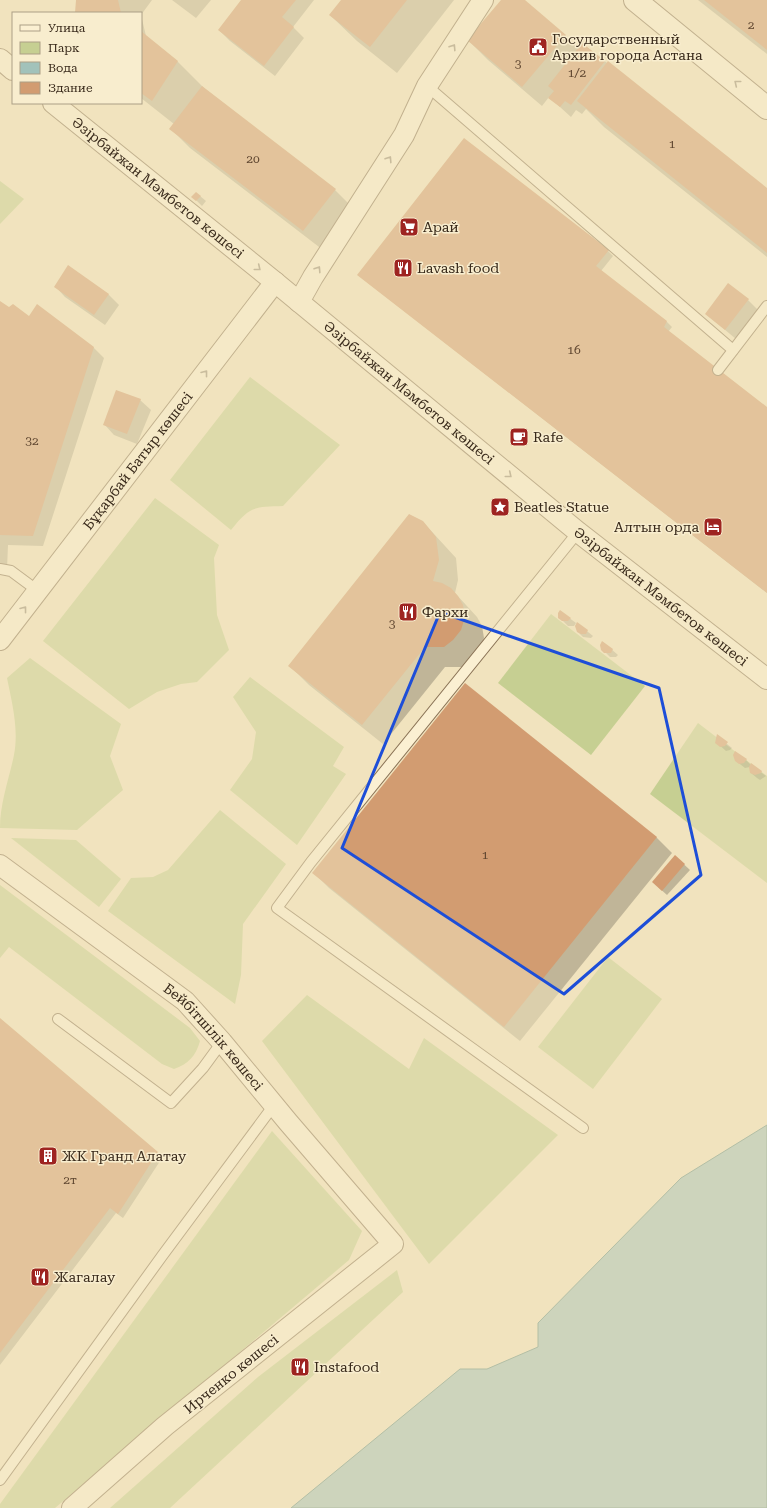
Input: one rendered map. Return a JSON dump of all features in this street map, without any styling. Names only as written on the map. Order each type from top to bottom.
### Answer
[{"type":"street","points":[[299,302],[313,277],[404,135],[427,86],[483,0]]},
{"type":"street","points":[[635,0],[767,108]]},
{"type":"street","points":[[0,59],[12,69]]},
{"type":"street","name":"Әзірбайжан Мәмбетов көшесі","points":[[54,104],[275,282],[578,532],[767,679]]},
{"type":"street","name":"Бұқарбай Батыр көшесі","points":[[0,640],[275,282]]},
{"type":"street","name":"Бейбітшілік көшесі","points":[[0,865],[185,1001],[222,1042],[393,1244]]},
{"type":"street","name":"Ирченко көшесі","points":[[72,1508],[165,1426],[393,1244]]},
{"type":"lane","points":[[427,86],[734,350]]},
{"type":"lane","points":[[718,370],[767,306]]},
{"type":"lane","points":[[578,532],[311,862],[277,908],[583,1128]]},
{"type":"lane","points":[[0,569],[11,571],[38,591]]},
{"type":"lane","points":[[58,1019],[171,1103],[203,1068],[222,1042]]},
{"type":"lane","points":[[0,1480],[162,1256],[274,1105]]},
{"type":"highlighted area","points":[[440,612],[659,688],[701,875],[564,994],[342,848]]},
{"type":"green space","points":[[0,181],[24,199],[0,224]]},
{"type":"green space","points":[[250,377],[340,445],[283,506],[253,509],[243,516],[231,530],[170,480]]},
{"type":"green space","points":[[155,498],[219,545],[214,558],[217,615],[229,650],[197,682],[181,684],[157,692],[129,709],[43,641]]},
{"type":"green space","points":[[551,614],[645,686],[591,755],[498,683]]},
{"type":"green space","points":[[30,658],[121,724],[110,756],[123,790],[77,830],[0,828],[3,800],[14,755],[16,736],[13,706],[7,678]]},
{"type":"green space","points":[[250,677],[344,747],[333,766],[346,774],[297,845],[230,790],[252,759],[256,732],[233,697]]},
{"type":"green space","points":[[698,723],[767,776],[767,883],[650,794]]},
{"type":"green space","points":[[220,810],[286,864],[243,924],[241,975],[235,1004],[108,911],[131,878],[153,877],[168,870]]},
{"type":"green space","points":[[11,838],[76,840],[121,879],[99,907]]},
{"type":"green space","points":[[0,885],[190,1028],[200,1041],[191,1059],[174,1069],[162,1064],[9,947],[0,958]]},
{"type":"green space","points":[[608,957],[662,999],[593,1089],[538,1047]]},
{"type":"green space","points":[[307,995],[409,1069],[424,1038],[558,1135],[429,1264],[262,1041]]},
{"type":"green space","points":[[272,1131],[362,1231],[349,1260],[55,1508],[0,1508],[0,1504]]},
{"type":"green space","points":[[397,1270],[403,1292],[170,1508],[110,1508],[258,1377]]},
{"type":"water","points":[[767,1125],[767,1508],[291,1508],[460,1369],[487,1369],[538,1347],[538,1323],[681,1178]]},
{"type":"building","points":[[76,0],[118,0],[121,12],[75,12]]},
{"type":"building","points":[[241,0],[296,0],[282,17],[294,27],[264,66],[218,30]]},
{"type":"building","points":[[341,0],[407,0],[370,47],[329,15]]},
{"type":"building","points":[[501,0],[525,0],[566,35],[522,87],[467,40]]},
{"type":"building","points":[[704,0],[767,0],[767,50]]},
{"type":"building","points":[[142,32],[178,61],[152,101],[142,94]]},
{"type":"building","points":[[582,43],[605,61],[571,105],[565,101],[560,107],[548,98],[554,91],[548,86]]},
{"type":"building","points":[[608,61],[767,188],[767,253],[577,101]]},
{"type":"building","points":[[202,86],[336,189],[303,231],[169,129]]},
{"type":"building","points":[[464,138],[609,250],[596,266],[667,321],[664,327],[767,407],[767,593],[357,275]]},
{"type":"building","points":[[196,192],[201,196],[196,201],[191,197]]},
{"type":"building","points":[[68,265],[109,294],[94,315],[54,287]]},
{"type":"building","points":[[728,283],[749,299],[725,330],[705,314]]},
{"type":"building","points":[[0,301],[9,307],[13,304],[29,316],[37,304],[94,347],[33,536],[0,535]]},
{"type":"building","points":[[116,390],[141,399],[127,434],[103,425]]},
{"type":"building","points":[[409,514],[423,521],[436,537],[439,560],[433,581],[442,583],[451,588],[463,605],[465,617],[461,630],[453,640],[444,647],[425,647],[362,725],[288,666]]},
{"type":"building","points":[[560,610],[571,618],[568,621],[562,621],[558,618],[558,613]]},
{"type":"building","points":[[577,622],[588,630],[586,634],[577,632],[575,626]]},
{"type":"building","points":[[602,641],[613,649],[611,653],[604,653],[601,650],[600,645]]},
{"type":"building","points":[[465,683],[657,837],[504,1027],[312,873]]},
{"type":"building","points":[[717,734],[728,742],[725,746],[720,747],[715,743]]},
{"type":"building","points":[[735,751],[747,759],[744,763],[739,764],[735,761],[733,755]]},
{"type":"building","points":[[751,763],[762,771],[761,773],[755,775],[750,773],[749,767]]},
{"type":"building","points":[[675,855],[685,864],[662,891],[652,882]]},
{"type":"building","points":[[0,1018],[158,1152],[118,1214],[110,1208],[0,1353]]},
{"type":"place","name":"Государственный Архив города Астана","points":[[538,47]]},
{"type":"place","name":"Арай","points":[[409,227]]},
{"type":"place","name":"Lavash food","points":[[403,268]]},
{"type":"place","name":"Rafe","points":[[519,437]]},
{"type":"place","name":"Beatles Statue","points":[[500,507]]},
{"type":"place","name":"Алтын орда","points":[[713,527]]},
{"type":"place","name":"Фархи","points":[[408,612]]},
{"type":"place","name":"ЖК Гранд Алатау","points":[[48,1156]]},
{"type":"place","name":"Жагалау","points":[[40,1277]]},
{"type":"place","name":"Instafood","points":[[300,1367]]}]
